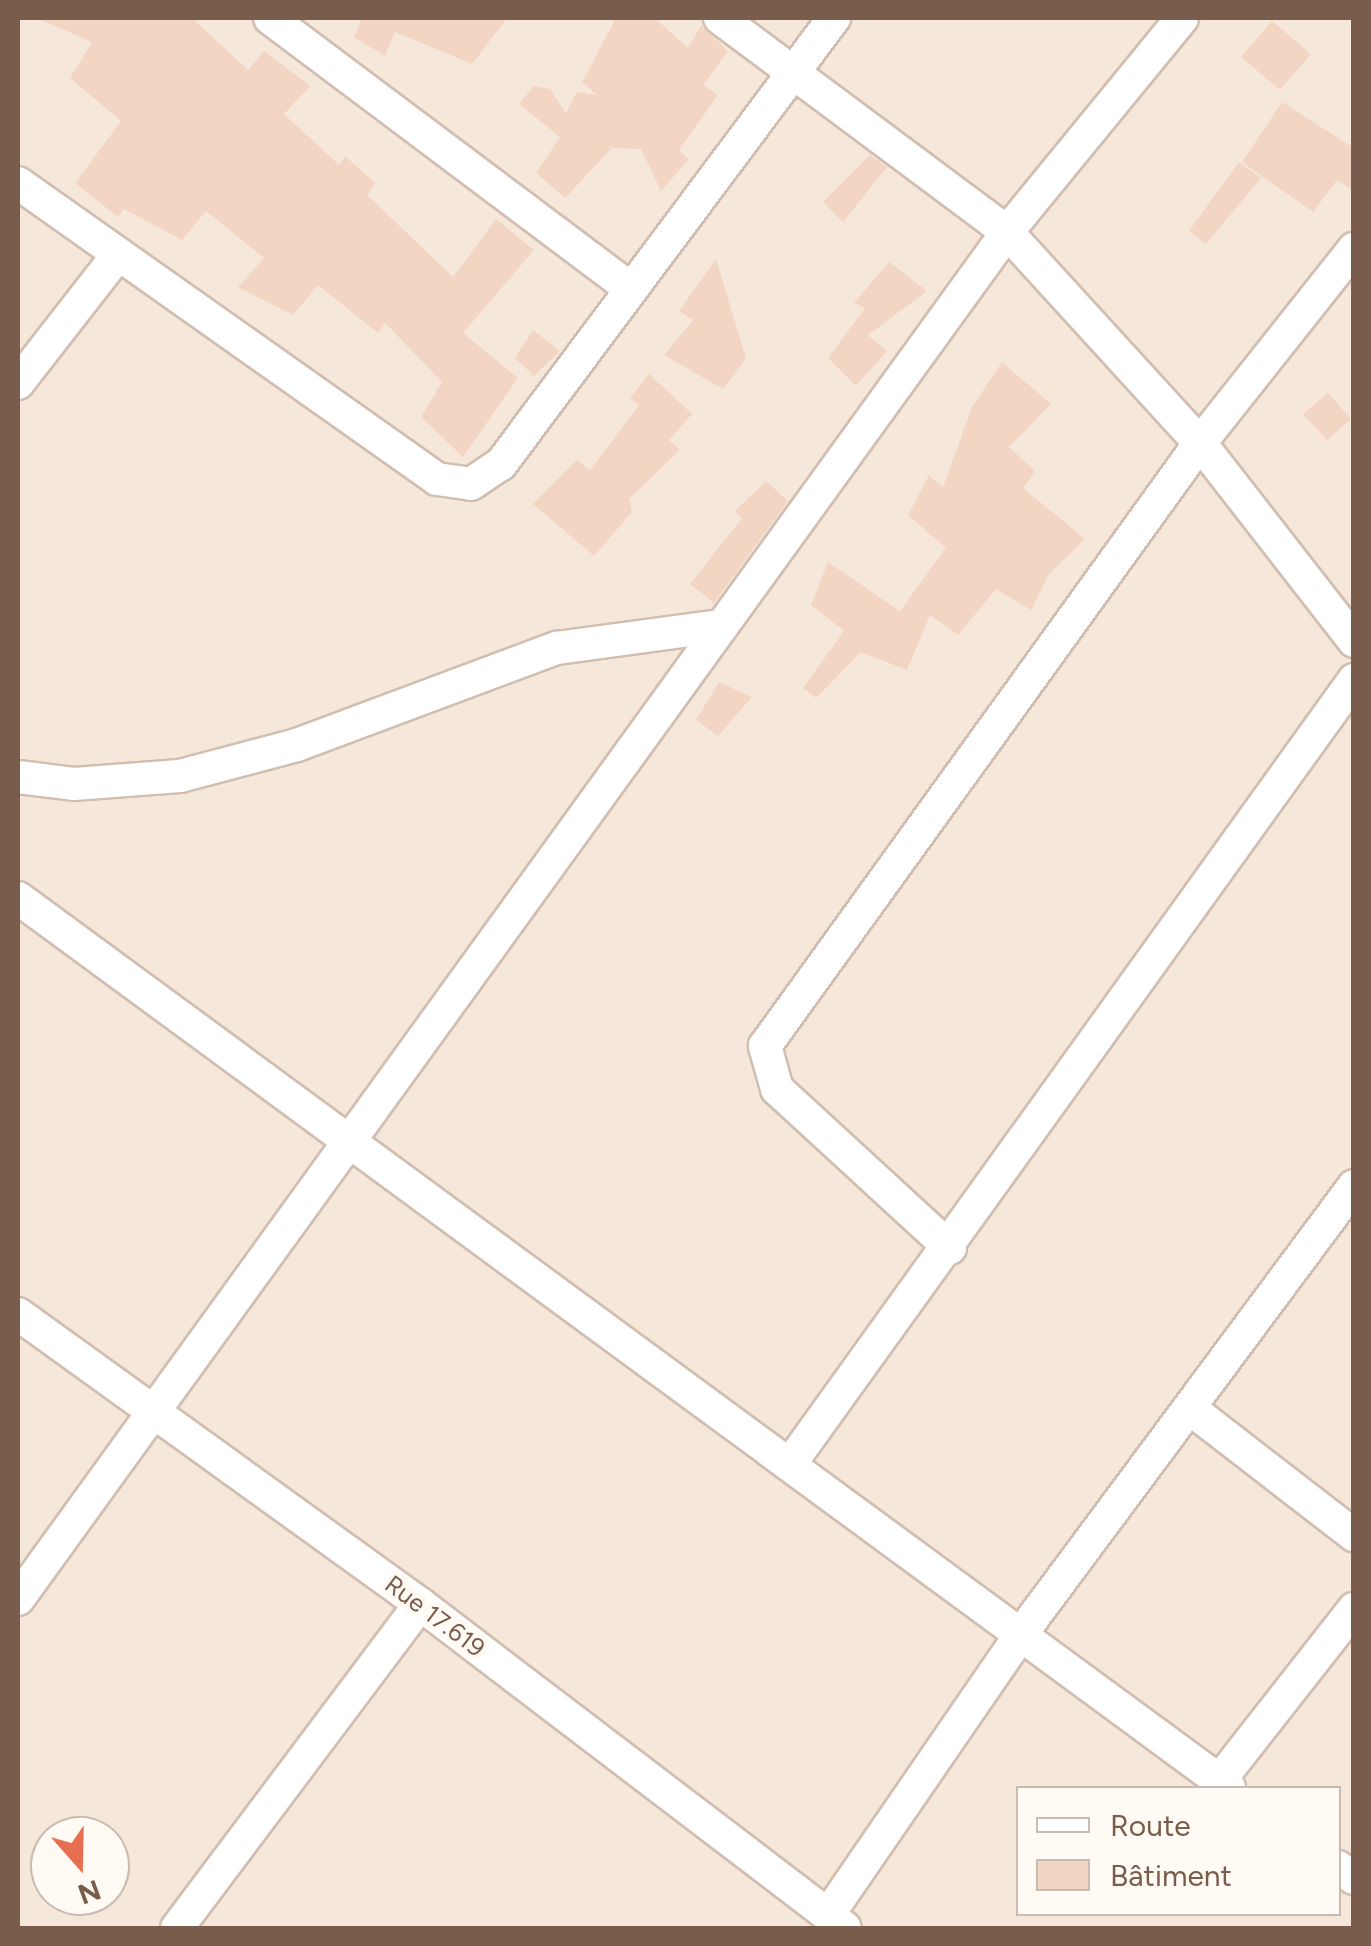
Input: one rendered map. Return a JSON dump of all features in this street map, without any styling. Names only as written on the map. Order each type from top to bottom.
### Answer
[{"type":"street","points":[[270,18],[630,288]]},
{"type":"street","points":[[720,18],[1007,232],[1200,443],[1354,641]]},
{"type":"street","points":[[18,182],[117,256],[453,486],[501,464],[834,18]]},
{"type":"street","points":[[18,1598],[346,1135],[1007,232],[1182,18]]},
{"type":"street","points":[[950,1248],[776,1089],[765,1046],[1200,443],[1354,249]]},
{"type":"street","points":[[18,383],[117,256]]},
{"type":"street","points":[[18,777],[74,784],[180,776],[297,745],[557,648],[719,626]]},
{"type":"street","points":[[790,1464],[950,1248],[1354,680]]},
{"type":"street","points":[[18,898],[346,1135],[1224,1785],[1354,1610]]},
{"type":"street","points":[[836,1922],[1021,1634],[1192,1410],[1354,1186]]},
{"type":"street","name":"Rue 17.619","points":[[18,1314],[156,1408],[420,1604],[836,1922]]},
{"type":"street","points":[[1192,1410],[1354,1535]]},
{"type":"street","points":[[186,1925],[420,1604]]},
{"type":"shaded area","points":[[18,18],[1353,18],[1353,1928],[18,1928]]},
{"type":"building","points":[[36,18],[192,18],[248,70],[264,51],[310,86],[284,114],[339,165],[345,156],[375,183],[367,195],[453,277],[496,219],[534,250],[463,333],[518,378],[463,457],[421,417],[442,382],[385,323],[378,333],[318,285],[293,315],[238,287],[264,258],[206,211],[182,240],[124,209],[118,217],[75,183],[121,121],[70,78],[92,42]]},
{"type":"building","points":[[362,18],[507,18],[472,64],[395,32],[385,56],[354,37]]},
{"type":"building","points":[[616,18],[655,18],[688,48],[701,26],[728,51],[703,85],[718,95],[679,150],[689,159],[661,191],[641,149],[612,148],[565,198],[536,173],[560,137],[519,104],[534,86],[550,89],[566,113],[577,92],[597,95],[582,82]]},
{"type":"building","points":[[1272,21],[1311,54],[1280,90],[1241,57]]},
{"type":"building","points":[[1282,102],[1354,148],[1354,191],[1337,180],[1313,212],[1242,162]]},
{"type":"building","points":[[870,155],[887,167],[843,222],[823,202]]},
{"type":"building","points":[[1239,162],[1261,178],[1206,244],[1189,231]]},
{"type":"building","points":[[716,259],[746,358],[723,389],[664,355],[693,320],[679,311]]},
{"type":"building","points":[[889,262],[927,291],[868,335],[887,351],[856,386],[828,358],[865,308],[854,303]]},
{"type":"building","points":[[533,330],[560,351],[534,376],[515,358]]},
{"type":"building","points":[[1002,362],[1051,404],[1009,447],[1035,471],[1023,488],[1085,539],[1049,574],[1031,610],[996,589],[958,635],[930,615],[907,670],[861,652],[816,698],[803,688],[844,631],[811,605],[828,562],[900,611],[946,548],[908,515],[929,475],[943,487],[972,407]]},
{"type":"building","points":[[649,374],[692,414],[669,440],[680,450],[629,499],[632,512],[594,556],[533,504],[577,460],[590,470],[639,405],[630,398]]},
{"type":"building","points":[[1328,393],[1351,419],[1327,440],[1303,414]]},
{"type":"building","points":[[766,481],[788,501],[714,603],[690,584],[742,518],[735,511]]},
{"type":"building","points":[[719,682],[752,697],[718,736],[696,720]]}]
